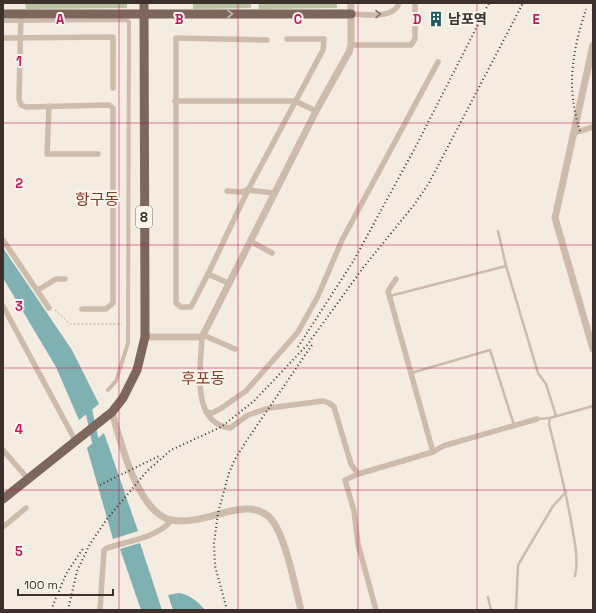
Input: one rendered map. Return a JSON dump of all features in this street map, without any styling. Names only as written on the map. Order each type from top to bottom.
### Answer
[{"type":"main road","name":"8","points":[[3,499],[112,412],[123,398],[133,380],[141,358],[144,338],[144,3]]},
{"type":"main road","points":[[3,14],[20,17],[144,14],[351,14]]},
{"type":"street","points":[[351,3],[351,45],[202,336],[201,393],[206,412],[212,420],[220,427],[230,428],[252,413],[268,408],[315,401],[329,403],[334,407],[350,464],[358,474]]},
{"type":"street","points":[[351,14],[390,13],[396,9],[399,3]]},
{"type":"street","points":[[351,45],[411,45],[415,39],[415,3]]},
{"type":"street","points":[[20,17],[19,103],[26,107],[109,105],[113,108],[113,303],[106,309],[82,309]]},
{"type":"street","points":[[3,21],[20,17],[127,20],[129,22],[128,343],[116,381],[108,390]]},
{"type":"street","points":[[3,38],[113,37],[113,88]]},
{"type":"street","points":[[267,40],[176,38],[176,303],[181,307],[191,307],[248,190],[323,50],[324,39],[287,39]]},
{"type":"street","points":[[593,45],[555,218],[593,349]]},
{"type":"street","points":[[206,412],[212,413],[220,410],[246,391],[298,332],[318,296],[342,240],[438,62]]},
{"type":"street","points":[[175,101],[295,101],[316,111]]},
{"type":"street","points":[[49,106],[47,154],[98,154]]},
{"type":"street","points":[[574,133],[593,128]]},
{"type":"street","points":[[227,192],[240,192],[248,190],[275,192]]},
{"type":"street","points":[[3,240],[49,308]]},
{"type":"street","points":[[250,241],[272,253]]},
{"type":"street","points":[[208,274],[228,283]]},
{"type":"street","points":[[38,290],[56,279],[65,279]]},
{"type":"street","points":[[396,279],[388,291],[433,452]]},
{"type":"street","points":[[3,306],[75,440]]},
{"type":"street","points":[[144,338],[202,336],[235,349]]},
{"type":"street","points":[[112,412],[124,456],[137,484],[153,509],[161,516],[172,520],[191,520],[250,508],[269,517],[280,534],[301,610]]},
{"type":"street","points":[[376,610],[358,544],[354,511],[345,480],[358,474],[433,452],[443,446],[537,419]]},
{"type":"street","points":[[3,450],[28,479]]},
{"type":"street","points":[[3,527],[26,508]]},
{"type":"street","points":[[100,610],[104,550],[157,533],[166,528],[172,520]]},
{"type":"lane","points":[[498,231],[506,266],[538,373],[546,384],[556,416]]},
{"type":"lane","points":[[390,296],[506,266]]},
{"type":"lane","points":[[411,373],[490,350],[514,425]]},
{"type":"lane","points":[[537,419],[550,418],[593,406]]},
{"type":"lane","points":[[550,418],[549,424],[566,492],[575,542],[577,566],[575,576]]},
{"type":"lane","points":[[516,610],[518,565],[553,506],[566,492]]},
{"type":"lane","points":[[488,597],[491,610]]},
{"type":"path","points":[[49,308],[56,310],[70,324],[129,324]]},
{"type":"green space","points":[[25,3],[127,3],[127,8],[26,9]]},
{"type":"green space","points":[[193,3],[251,3],[251,8],[193,9]]},
{"type":"green space","points":[[258,3],[337,3],[337,8],[259,9]]},
{"type":"water","points":[[3,248],[72,350],[99,404],[79,420],[56,367],[3,278]]},
{"type":"water","points":[[104,433],[138,531],[113,539],[87,448]]},
{"type":"water","points":[[140,543],[162,610],[141,610],[120,549]]},
{"type":"water","points":[[179,593],[193,599],[205,610],[173,610],[168,595]]},
{"type":"waterway","points":[[87,402],[95,440]]},
{"type":"railway","points":[[298,347],[354,260],[415,148],[489,3]]},
{"type":"railway","points":[[68,610],[77,571],[90,544],[107,519],[147,471],[171,450],[221,427],[254,401],[308,344],[362,269],[414,205],[429,183],[523,3]]},
{"type":"railway","points":[[580,131],[573,100],[572,70],[577,40],[586,9]]},
{"type":"railway","points":[[227,610],[215,566],[214,543],[218,513],[229,473],[235,459],[247,440],[312,345]]},
{"type":"railway","points":[[100,485],[159,456]]},
{"type":"railway","points":[[51,610],[66,574],[84,547]]},
{"type":"place","name":"남포역","points":[[436,19]]},
{"type":"district","name":"항구동","points":[[97,199]]},
{"type":"district","name":"후포동","points":[[203,378]]}]
